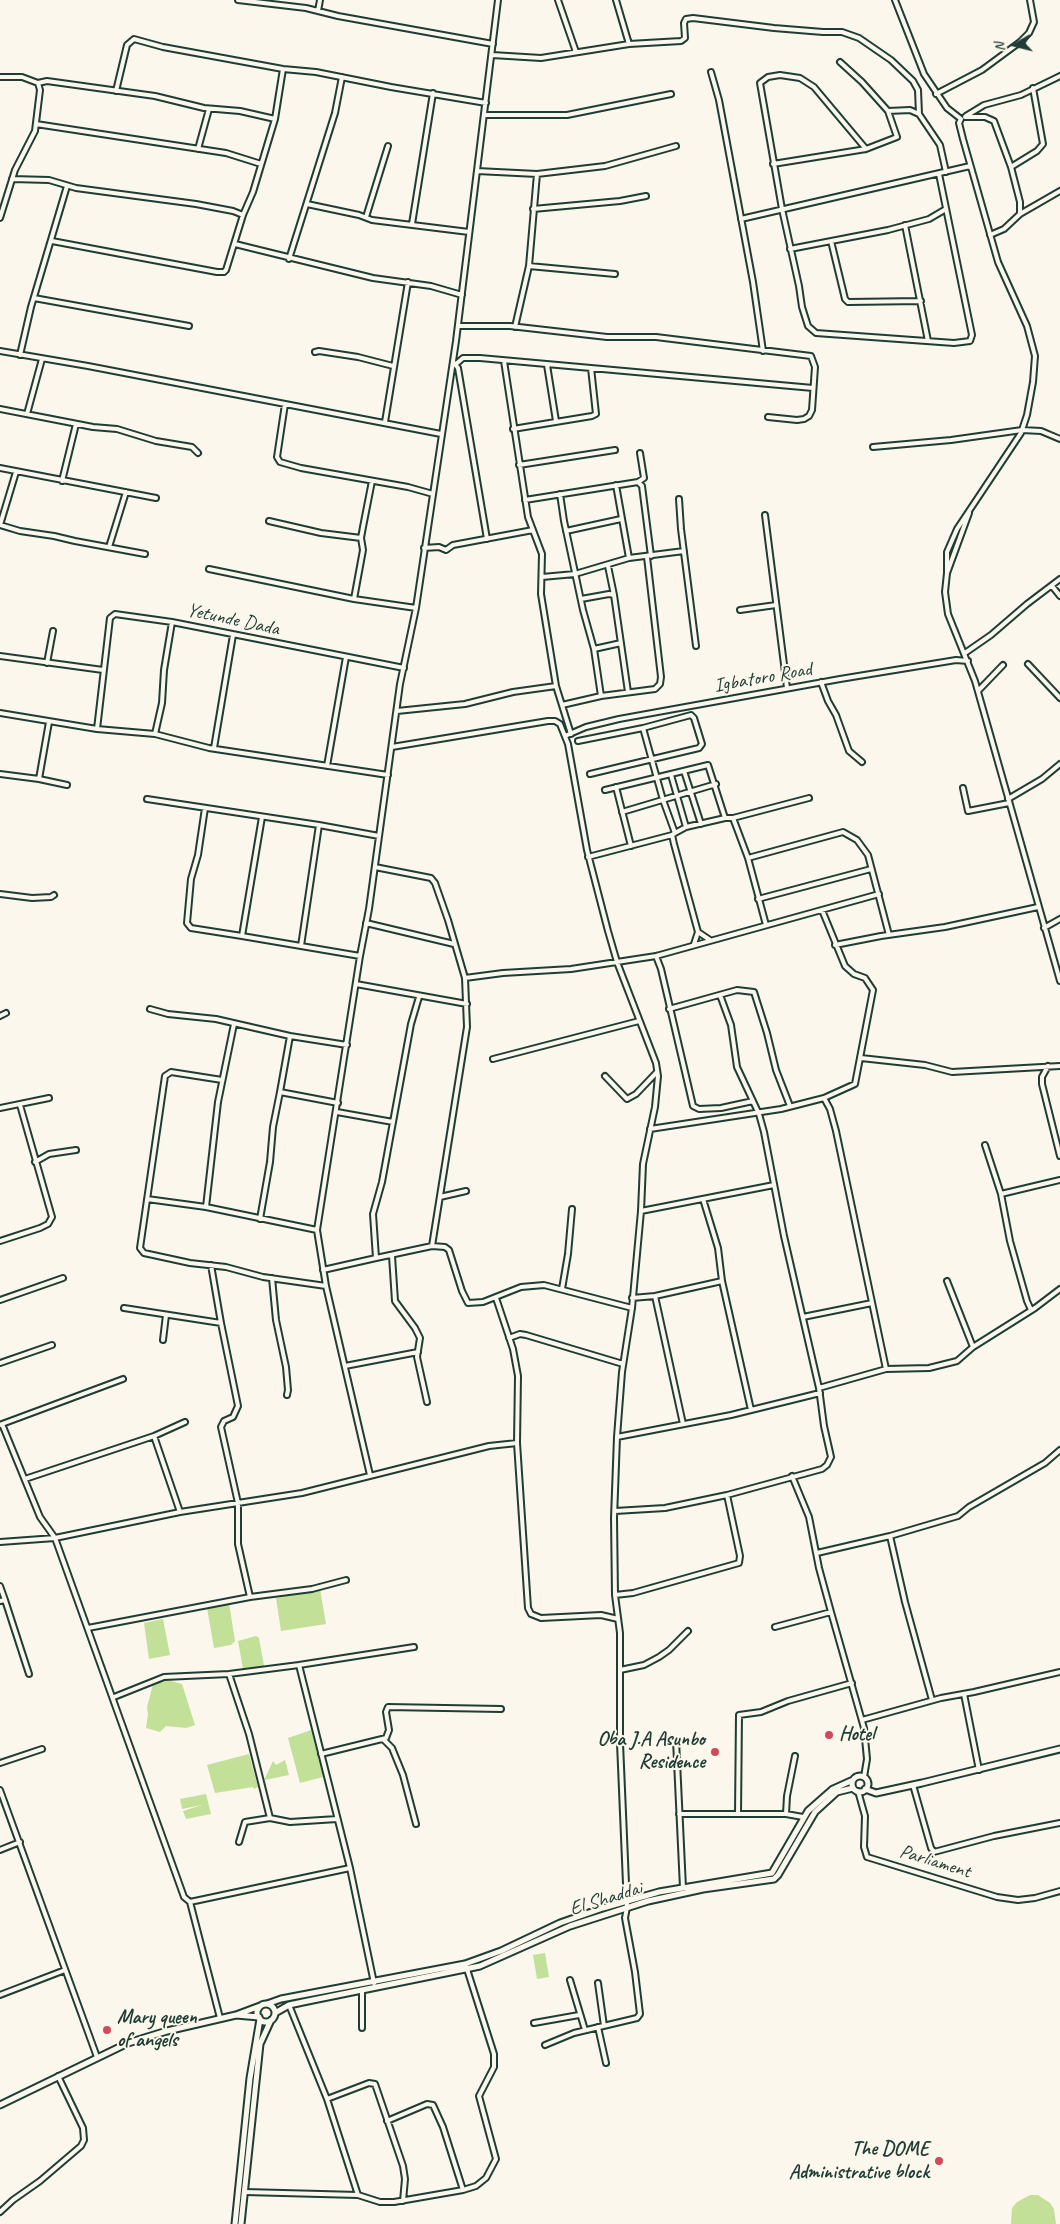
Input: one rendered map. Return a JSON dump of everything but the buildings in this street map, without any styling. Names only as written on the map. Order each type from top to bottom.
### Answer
[{"type":"street","points":[[238,0],[262,1],[493,44]]},
{"type":"street","points":[[318,11],[320,0]]},
{"type":"street","points":[[370,1474],[326,1286],[317,1230],[375,867],[397,710],[416,608],[441,434],[454,363],[498,0]]},
{"type":"street","points":[[558,0],[576,52]]},
{"type":"street","points":[[616,0],[629,44]]},
{"type":"street","points":[[895,0],[924,74],[936,94],[950,111],[963,118],[985,117],[994,121],[1011,167],[1020,202],[1020,214]]},
{"type":"street","points":[[936,94],[982,70],[1020,42],[1029,33],[1034,22],[1030,0]]},
{"type":"street","points":[[492,55],[541,58],[629,44],[681,41],[685,38],[684,23],[686,19],[693,18],[774,28],[842,32],[859,38],[891,60],[913,80],[918,90],[919,114],[940,145],[946,172]]},
{"type":"street","points":[[116,91],[127,45],[134,39],[163,47],[283,69],[316,72],[486,103]]},
{"type":"street","points":[[773,164],[866,149],[897,137],[888,111],[840,62]]},
{"type":"street","points":[[52,241],[217,272],[226,270],[243,215],[253,192],[274,119],[283,69]]},
{"type":"street","points":[[711,72],[719,100],[753,282],[762,351]]},
{"type":"street","points":[[866,149],[814,87],[800,78],[780,75],[768,77],[760,83],[773,164],[802,307],[811,330],[816,333],[964,343],[970,341],[972,335],[939,174]]},
{"type":"street","points":[[1060,76],[1021,95],[984,105],[963,118],[959,123],[1004,280],[1033,342],[1035,356],[1033,382],[1022,430],[1018,440],[970,510],[947,573],[945,592],[948,614],[965,653],[978,691],[1060,981]]},
{"type":"street","points":[[0,78],[22,77],[38,83],[47,81],[155,96],[209,109],[240,111],[274,119]]},
{"type":"street","points":[[289,258],[335,113],[342,77]]},
{"type":"street","points":[[0,218],[12,179],[32,140],[40,90],[38,83]]},
{"type":"street","points":[[1011,167],[1038,151],[1043,144],[1033,88]]},
{"type":"street","points":[[412,224],[432,93]]},
{"type":"street","points":[[484,115],[567,115],[671,94]]},
{"type":"street","points":[[198,149],[209,109]]},
{"type":"street","points":[[888,111],[910,110],[919,114]]},
{"type":"street","points":[[36,124],[198,149],[226,154],[261,164]]},
{"type":"street","points":[[366,217],[388,146]]},
{"type":"street","points":[[477,171],[537,174],[605,166],[676,146]]},
{"type":"street","points":[[740,219],[970,166]]},
{"type":"street","points":[[515,327],[529,266],[537,174]]},
{"type":"street","points":[[12,179],[49,180],[67,186],[196,204],[233,211],[243,215]]},
{"type":"street","points":[[20,355],[34,298],[67,186]]},
{"type":"street","points":[[990,235],[1004,229],[1020,214],[1060,191]]},
{"type":"street","points":[[533,209],[620,201],[646,196]]},
{"type":"street","points":[[307,204],[372,220],[470,232]]},
{"type":"street","points":[[790,249],[929,219],[946,209]]},
{"type":"street","points":[[905,225],[928,341]]},
{"type":"street","points":[[831,241],[845,299],[848,302],[921,301]]},
{"type":"street","points":[[235,244],[381,280],[408,282],[462,295]]},
{"type":"street","points":[[529,266],[615,274]]},
{"type":"street","points":[[385,422],[408,282]]},
{"type":"street","points":[[34,298],[189,326]]},
{"type":"street","points":[[458,326],[515,327],[607,337],[656,337],[810,356],[815,367],[814,388],[812,410],[807,418],[797,420],[768,417]]},
{"type":"street","points":[[0,352],[88,366],[441,434]]},
{"type":"street","points":[[315,352],[358,357],[393,366]]},
{"type":"street","points":[[454,363],[463,358],[814,388]]},
{"type":"street","points":[[27,414],[42,359]]},
{"type":"street","points":[[504,361],[518,465],[528,517],[542,554],[541,594],[544,620],[556,686],[571,734]]},
{"type":"street","points":[[454,363],[458,368],[487,539]]},
{"type":"street","points":[[547,366],[556,421]]},
{"type":"street","points":[[513,429],[596,414],[591,368]]},
{"type":"street","points":[[285,404],[277,457],[280,462],[433,494]]},
{"type":"street","points":[[0,409],[117,430],[156,441],[172,442],[192,447],[198,453]]},
{"type":"street","points":[[62,480],[76,424]]},
{"type":"street","points":[[873,447],[951,440],[1022,430],[1042,431],[1060,439]]},
{"type":"street","points":[[518,465],[615,450]]},
{"type":"street","points":[[525,500],[638,482],[644,478],[640,453]]},
{"type":"street","points":[[0,468],[156,498]]},
{"type":"street","points":[[16,472],[0,525],[20,531],[145,554]]},
{"type":"street","points":[[354,599],[363,550],[361,538],[372,481]]},
{"type":"street","points":[[562,705],[601,696],[655,689],[660,684],[661,677],[642,486],[638,482]]},
{"type":"street","points":[[616,485],[629,558]]},
{"type":"street","points":[[109,547],[126,492]]},
{"type":"street","points":[[560,494],[575,574],[589,636],[594,649],[601,696]]},
{"type":"street","points":[[679,499],[696,646]]},
{"type":"street","points":[[765,515],[787,688]]},
{"type":"street","points":[[566,530],[621,519]]},
{"type":"street","points":[[269,521],[321,533],[361,538]]},
{"type":"street","points":[[424,548],[439,547],[446,550],[453,546],[533,530]]},
{"type":"street","points":[[542,578],[575,574],[608,566],[629,558],[684,551]]},
{"type":"street","points":[[608,566],[628,692]]},
{"type":"street","points":[[209,569],[354,599],[416,608]]},
{"type":"street","points":[[965,653],[991,635],[1060,579]]},
{"type":"street","points":[[1052,586],[1060,596]]},
{"type":"street","points":[[581,599],[609,594],[614,595]]},
{"type":"street","points":[[740,610],[776,605]]},
{"type":"street","name":"Yetunde Dada","points":[[103,670],[112,616],[115,614],[172,622],[404,668]]},
{"type":"street","points":[[155,734],[162,702],[164,670],[172,622]]},
{"type":"street","points":[[47,663],[52,631]]},
{"type":"street","points":[[214,748],[233,635]]},
{"type":"street","points":[[594,649],[621,643]]},
{"type":"street","points":[[0,656],[103,670],[97,729]]},
{"type":"street","points":[[327,766],[346,657]]},
{"type":"street","name":"Igbatoro Road","points":[[565,736],[586,727],[619,719],[821,682],[956,660],[968,661]]},
{"type":"street","points":[[1028,664],[1060,698]]},
{"type":"street","points":[[978,691],[1004,665]]},
{"type":"street","points":[[821,682],[836,715],[849,752],[862,762]]},
{"type":"street","points":[[397,710],[465,704],[513,692],[556,686]]},
{"type":"street","points":[[0,713],[97,729],[155,734],[214,748],[388,775]]},
{"type":"street","points":[[578,741],[643,728],[691,715],[694,718],[702,744],[699,748],[590,774]]},
{"type":"street","points":[[392,746],[548,721],[555,721],[560,724],[565,736],[588,857],[617,962],[657,1072],[655,1107],[643,1164],[641,1212],[632,1308],[623,1364],[617,1437],[614,1511],[615,1595],[620,1633],[620,1743],[627,1904],[625,1918],[636,1972],[640,2014],[637,2018],[585,2030],[545,2045]]},
{"type":"street","points":[[39,779],[49,722]]},
{"type":"street","points":[[643,728],[698,932],[694,944]]},
{"type":"street","points":[[963,788],[968,811],[1008,801],[1042,779],[1060,764]]},
{"type":"street","points":[[605,790],[708,765],[716,784],[725,818]]},
{"type":"street","points":[[684,771],[701,824]]},
{"type":"street","points":[[0,774],[67,785]]},
{"type":"street","points":[[671,775],[686,827]]},
{"type":"street","points":[[622,812],[716,784]]},
{"type":"street","points":[[616,787],[631,846]]},
{"type":"street","points":[[588,857],[673,834],[686,827],[725,818],[733,818],[809,798]]},
{"type":"street","points":[[147,799],[379,836]]},
{"type":"street","points":[[205,808],[198,855],[191,879],[187,923],[191,928],[360,956]]},
{"type":"street","points":[[242,936],[262,817]]},
{"type":"street","points":[[733,818],[748,858],[766,925]]},
{"type":"street","points":[[301,946],[319,826]]},
{"type":"street","points":[[748,858],[843,832],[862,844],[868,855],[889,935]]},
{"type":"street","points":[[375,867],[431,878],[435,883],[464,978],[467,1028],[432,1246]]},
{"type":"street","points":[[758,898],[872,869]]},
{"type":"street","points":[[0,894],[32,898],[54,895]]},
{"type":"street","points":[[464,978],[503,973],[571,969],[656,956],[879,894]]},
{"type":"street","points":[[835,945],[946,927],[1038,907]]},
{"type":"street","points":[[650,1129],[682,1123],[759,1114],[824,1098],[855,1084],[873,990],[865,978],[854,974],[845,966],[822,910]]},
{"type":"street","points":[[1044,928],[1060,919]]},
{"type":"street","points":[[366,923],[454,944]]},
{"type":"street","points":[[698,932],[710,940]]},
{"type":"street","points":[[656,956],[661,969],[669,1009],[695,1108],[721,1108],[753,1101]]},
{"type":"street","points":[[356,984],[400,991],[419,997],[467,1004]]},
{"type":"street","points":[[669,1009],[736,990],[754,992],[776,1070],[790,1106]]},
{"type":"street","points":[[614,1511],[665,1508],[727,1495],[822,1469],[827,1466],[831,1457],[824,1426],[819,1388],[759,1114],[737,1067],[731,1025],[720,995]]},
{"type":"street","points":[[376,1258],[373,1214],[382,1182],[411,1024],[419,997]]},
{"type":"street","points":[[150,1009],[290,1036],[347,1044]]},
{"type":"street","points":[[0,1016],[6,1013]]},
{"type":"street","points":[[493,1059],[640,1021]]},
{"type":"street","points":[[206,1207],[218,1102],[234,1024]]},
{"type":"street","points":[[260,1219],[270,1162],[272,1133],[290,1036]]},
{"type":"street","points":[[861,1058],[925,1065],[952,1072],[1060,1066]]},
{"type":"street","points":[[1048,1066],[1042,1077],[1042,1084],[1060,1156]]},
{"type":"street","points":[[222,1080],[171,1072],[165,1076],[140,1244],[142,1251],[172,1259],[326,1286]]},
{"type":"street","points":[[605,1076],[627,1099],[636,1094],[657,1072]]},
{"type":"street","points":[[280,1092],[338,1103]]},
{"type":"street","points":[[0,1108],[49,1098]]},
{"type":"street","points":[[824,1098],[830,1109],[836,1131],[886,1369]]},
{"type":"street","points":[[0,1241],[40,1228],[48,1224],[52,1217],[20,1105]]},
{"type":"street","points":[[337,1112],[393,1122]]},
{"type":"street","points":[[985,1145],[1001,1194],[1010,1241],[1031,1310]]},
{"type":"street","points":[[35,1162],[49,1154],[76,1150]]},
{"type":"street","points":[[1001,1194],[1060,1180]]},
{"type":"street","points":[[641,1212],[774,1185]]},
{"type":"street","points":[[440,1197],[466,1191]]},
{"type":"street","points":[[147,1199],[206,1207],[317,1230]]},
{"type":"street","points":[[703,1199],[718,1248],[722,1281],[751,1410]]},
{"type":"street","points":[[562,1290],[572,1210]]},
{"type":"street","points":[[323,1270],[432,1246],[445,1247],[449,1250],[462,1291],[468,1303],[483,1302],[530,1285],[544,1285],[632,1308]]},
{"type":"street","points":[[392,1256],[395,1300],[415,1328],[420,1343],[418,1352],[428,1402]]},
{"type":"street","points":[[211,1266],[238,1406],[233,1417],[224,1421],[221,1427],[238,1503],[238,1544],[250,1597]]},
{"type":"street","points":[[0,1300],[63,1278]]},
{"type":"street","points":[[272,1278],[273,1305],[286,1367],[287,1394]]},
{"type":"street","points":[[947,1280],[973,1347]]},
{"type":"street","points":[[632,1298],[655,1296],[722,1281]]},
{"type":"street","points":[[819,1388],[886,1369],[943,1366],[957,1361],[973,1347],[1060,1289]]},
{"type":"street","points":[[655,1296],[683,1424]]},
{"type":"street","points":[[496,1298],[509,1338],[518,1376],[517,1444],[529,1611],[542,1618],[601,1615],[618,1619]]},
{"type":"street","points":[[803,1317],[872,1303]]},
{"type":"street","points":[[124,1308],[221,1323]]},
{"type":"street","points":[[163,1340],[166,1315]]},
{"type":"street","points":[[509,1338],[520,1334],[526,1335],[623,1364]]},
{"type":"street","points":[[0,1363],[52,1346]]},
{"type":"street","points":[[345,1366],[418,1352]]},
{"type":"street","points":[[123,1379],[1,1424],[40,1517],[55,1538],[114,1697],[184,1897],[190,1902],[220,2018]]},
{"type":"street","points":[[617,1437],[751,1410],[820,1393]]},
{"type":"street","points":[[25,1479],[154,1436],[185,1422]]},
{"type":"street","points":[[154,1436],[180,1512]]},
{"type":"street","points":[[0,1542],[55,1538],[180,1512],[302,1492],[489,1446],[517,1444]]},
{"type":"street","points":[[817,1553],[890,1536],[958,1516],[1045,1463],[1060,1450]]},
{"type":"street","points":[[792,1476],[809,1517],[831,1612],[862,1720],[867,1759],[864,1777],[867,1782],[865,1789]]},
{"type":"street","points":[[615,1595],[633,1593],[739,1563],[740,1556],[727,1495]]},
{"type":"street","points":[[890,1536],[905,1602],[932,1700]]},
{"type":"street","points":[[88,1628],[250,1597],[312,1589],[346,1580]]},
{"type":"street","points":[[0,1586],[2,1601],[29,1674]]},
{"type":"street","points":[[776,1627],[831,1612]]},
{"type":"street","points":[[620,1670],[644,1665],[660,1657],[688,1631]]},
{"type":"street","points":[[114,1697],[164,1677],[229,1674],[414,1647]]},
{"type":"street","points":[[299,1665],[350,1868],[374,1985]]},
{"type":"street","points":[[862,1720],[932,1700],[1060,1672]]},
{"type":"street","points":[[229,1674],[249,1734],[270,1818]]},
{"type":"street","points":[[738,1814],[738,1714],[761,1712],[788,1701],[852,1683]]},
{"type":"street","points":[[964,1694],[978,1770]]},
{"type":"street","points":[[384,1740],[389,1730],[386,1712],[388,1707],[501,1709]]},
{"type":"street","points":[[321,1754],[384,1740]]},
{"type":"street","points":[[384,1740],[392,1748],[403,1776],[416,1824]]},
{"type":"street","points":[[676,1740],[683,1888]]},
{"type":"street","points":[[0,1762],[42,1749]]},
{"type":"street","points":[[853,1780],[855,1789],[865,1789],[876,1793],[1060,1750]]},
{"type":"street","points":[[786,1814],[787,1796],[795,1756]]},
{"type":"street","points":[[0,2105],[128,2043],[236,2015],[281,1999],[374,1985],[466,1967],[568,1920],[683,1888],[772,1873],[803,1817],[822,1796],[857,1777],[864,1777]]},
{"type":"street","points":[[913,1785],[931,1848],[934,1852],[994,1836],[1060,1823]]},
{"type":"street","name":"El Shaddai","points":[[627,1904],[774,1878],[778,1875],[815,1812],[837,1792],[855,1789]]},
{"type":"street","name":"Parliament","points":[[855,1789],[864,1816],[864,1847],[867,1857],[997,1897],[1018,1900],[1035,1898],[1060,1890]]},
{"type":"street","points":[[0,1790],[97,2057]]},
{"type":"street","points":[[679,1814],[786,1814],[803,1817]]},
{"type":"street","points":[[239,1842],[245,1822],[270,1818],[300,1822],[337,1819]]},
{"type":"street","points":[[0,1850],[20,1842]]},
{"type":"street","points":[[190,1902],[350,1868]]},
{"type":"street","points":[[245,2192],[358,2195],[387,2203],[463,2190],[476,2186],[486,2178],[496,2159],[479,2099],[480,2091],[494,2068],[494,2054],[466,1967]]},
{"type":"street","points":[[0,1995],[65,1970]]},
{"type":"street","points":[[570,1980],[585,2030]]},
{"type":"street","points":[[598,1983],[604,2026]]},
{"type":"street","points":[[235,2224],[260,2044],[275,2013],[289,2005],[362,1990],[374,1985]]},
{"type":"street","points":[[362,1990],[362,2028]]},
{"type":"street","points":[[267,2004],[272,2006],[275,2013]]},
{"type":"street","points":[[289,2005],[327,2099],[358,2195]]},
{"type":"street","points":[[241,2224],[245,2192],[250,2078],[260,2006]]},
{"type":"street","points":[[236,2015],[259,2018],[267,2022],[271,2020]]},
{"type":"street","points":[[534,2022],[580,2015]]},
{"type":"street","points":[[598,2027],[606,2063]]},
{"type":"street","points":[[0,2212],[81,2146],[84,2140],[83,2128],[58,2076]]},
{"type":"street","points":[[327,2099],[372,2083],[375,2084],[403,2166],[405,2179],[403,2201]]},
{"type":"street","points":[[387,2121],[427,2104],[433,2105],[443,2127],[463,2190]]},
{"type":"green space","points":[[320,1589],[326,1624],[281,1631],[276,1598]]},
{"type":"green space","points":[[229,1603],[235,1641],[231,1645],[214,1648],[207,1608]]},
{"type":"green space","points":[[163,1619],[170,1655],[149,1659],[144,1623]]},
{"type":"green space","points":[[256,1636],[259,1638],[264,1666],[243,1669],[238,1641]]},
{"type":"green space","points":[[160,1678],[182,1684],[195,1725],[186,1728],[166,1726],[160,1732],[146,1728],[147,1707],[153,1684]]},
{"type":"green space","points":[[311,1730],[323,1777],[300,1783],[288,1738]]},
{"type":"green space","points":[[249,1754],[258,1787],[215,1793],[207,1765]]},
{"type":"green space","points":[[285,1760],[289,1775],[265,1780],[273,1761],[276,1765]]},
{"type":"green space","points":[[206,1794],[211,1814],[186,1819],[183,1811],[202,1805],[182,1809],[180,1799]]},
{"type":"green space","points":[[545,1953],[549,1977],[537,1979],[533,1955]]},
{"type":"green space","points":[[1030,2195],[1038,2195],[1050,2203],[1054,2209],[1056,2224],[1011,2224],[1012,2208],[1017,2202]]},
{"type":"place","name":"Hotel","points":[[829,1735]]},
{"type":"place","name":"Oba J.A Asunbo Residence","points":[[715,1752]]},
{"type":"place","name":"Mary queen of angels","points":[[107,2030]]},
{"type":"place","name":"The DOME Administrative block","points":[[939,2161]]}]
